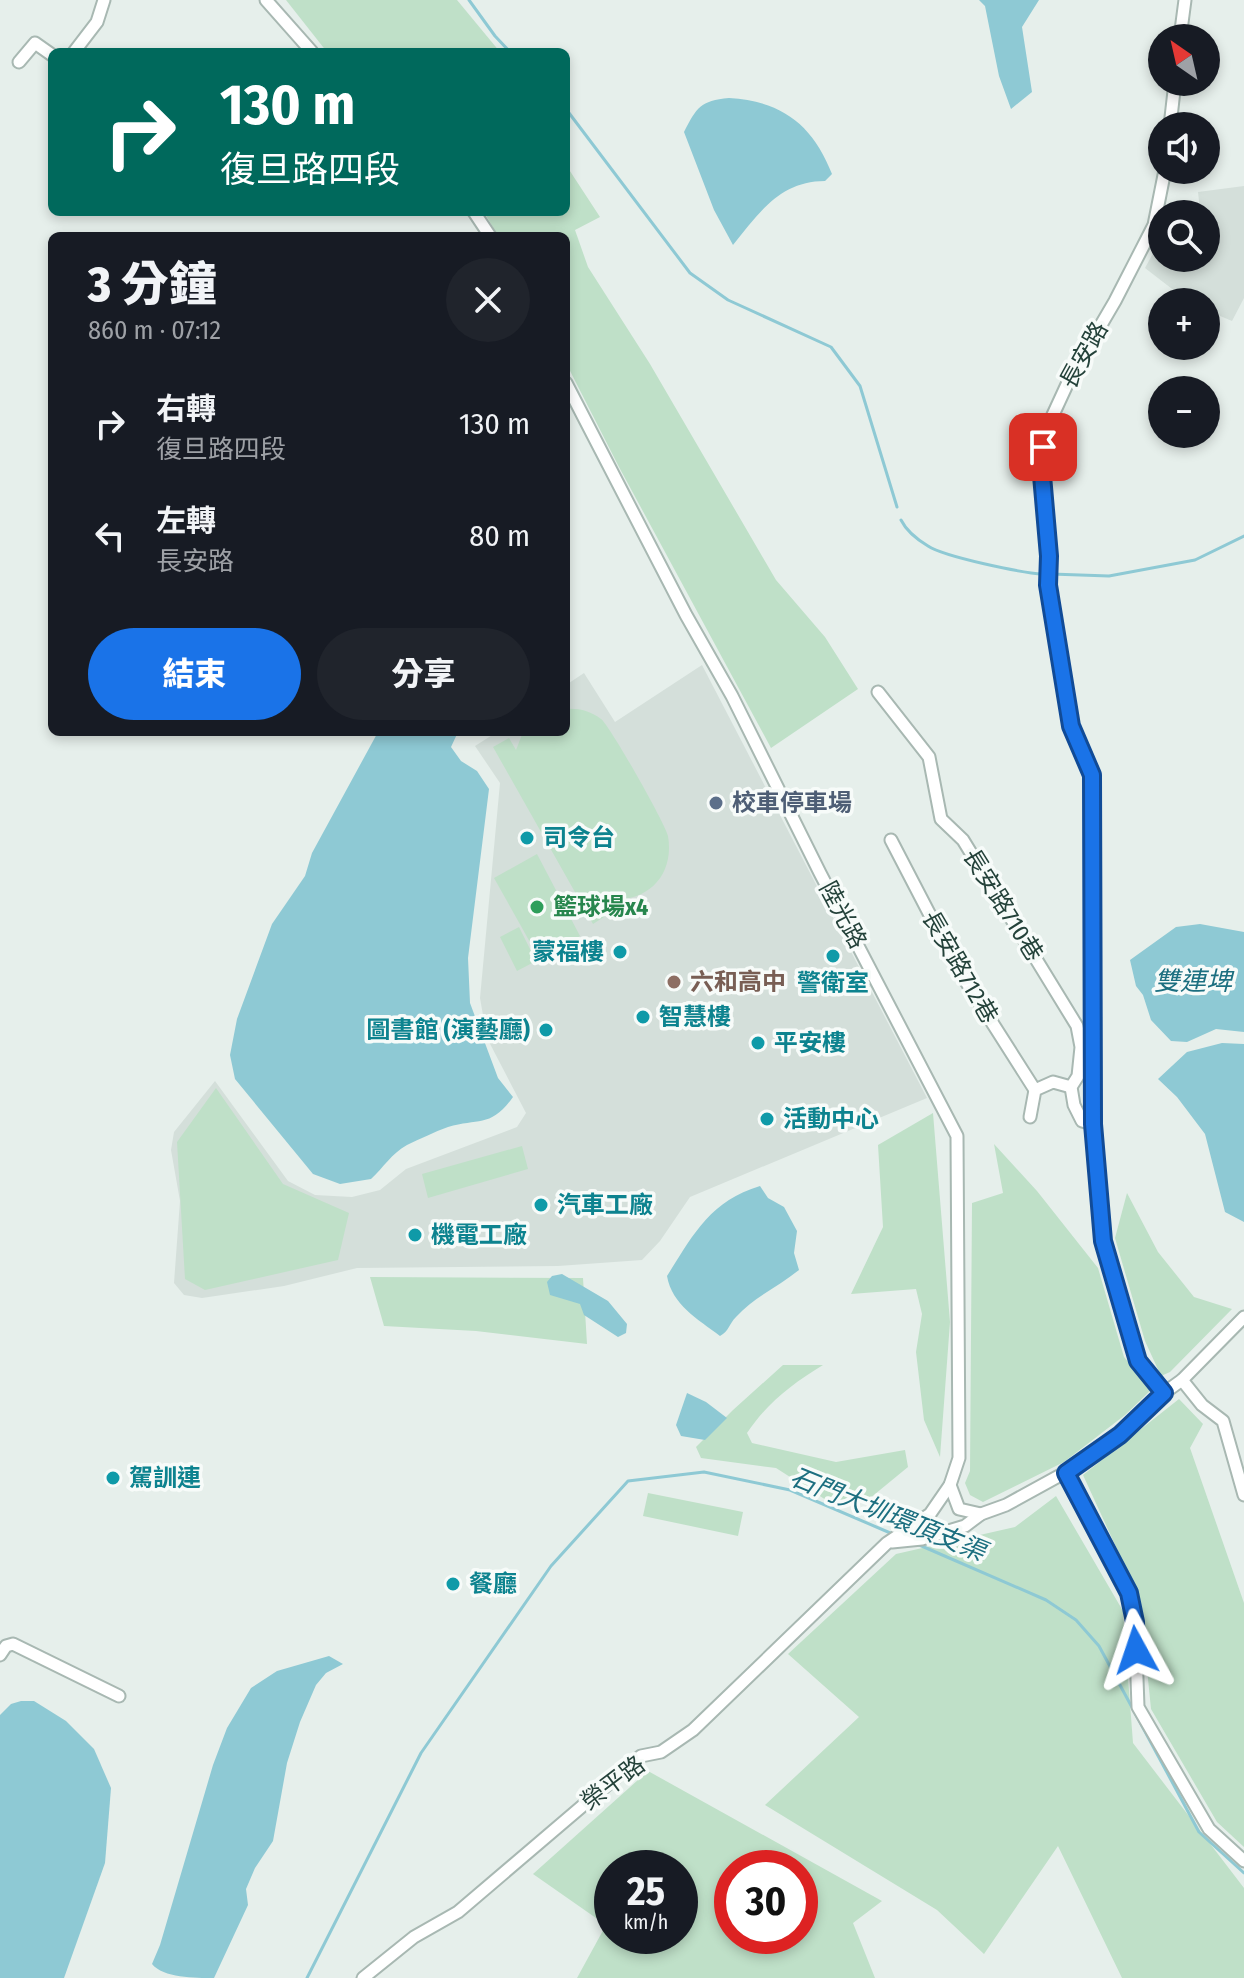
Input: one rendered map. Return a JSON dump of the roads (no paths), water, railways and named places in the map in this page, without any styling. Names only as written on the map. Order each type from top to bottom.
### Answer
[{"type":"street","points":[[77,48],[97,22],[104,0]]},
{"type":"street","points":[[266,0],[308,48]]},
{"type":"street","points":[[1182,24],[1185,0]]},
{"type":"street","points":[[19,62],[35,43],[48,52]]},
{"type":"street","name":"長安路","points":[[1162,184],[1154,225],[1070,378],[1046,430],[1041,464],[1049,560],[1048,585],[1071,726],[1092,775],[1093,1124],[1103,1241],[1138,1361],[1164,1393]]},
{"type":"street","name":"陸光路","points":[[570,391],[686,615],[732,696],[957,1136],[959,1458],[950,1485]]},
{"type":"street","name":"長安路710巷","points":[[878,692],[929,757],[941,819],[963,840],[1077,1026],[1081,1047],[1078,1076],[1071,1087]]},
{"type":"street","name":"長安路712巷","points":[[891,840],[958,969],[1035,1090]]},
{"type":"street","points":[[1030,1117],[1035,1090],[1053,1082],[1071,1087],[1074,1105],[1082,1121],[1093,1124]]},
{"type":"street","points":[[887,1543],[922,1539],[965,1526],[981,1514],[1006,1505],[1066,1473],[1120,1435],[1182,1380],[1244,1317]]},
{"type":"street","points":[[1182,1380],[1202,1405],[1223,1421],[1244,1495]]},
{"type":"street","points":[[1066,1473],[1129,1593],[1135,1622],[1138,1707],[1209,1829],[1244,1861]]},
{"type":"street","points":[[950,1485],[959,1509],[981,1514]]},
{"type":"street","name":"榮平路","points":[[363,1978],[414,1937],[458,1912],[641,1756],[661,1752],[693,1730],[887,1543],[930,1514],[950,1485]]},
{"type":"street","points":[[0,1655],[6,1646],[13,1644],[119,1696]]},
{"type":"water","points":[[979,0],[1039,0],[1022,27],[1032,92],[1011,109],[999,76],[985,6]]},
{"type":"water","points":[[729,98],[765,104],[793,119],[815,142],[832,174],[825,181],[795,186],[783,193],[762,211],[733,245],[714,210],[684,132],[705,103]]},
{"type":"water","points":[[376,736],[456,736],[451,747],[461,761],[477,771],[489,789],[468,958],[470,1003],[498,1078],[513,1097],[491,1118],[448,1127],[407,1145],[371,1179],[340,1184],[313,1174],[235,1079],[230,1055],[237,1019],[272,924],[305,876],[312,853]]},
{"type":"water","name":"雙連埤","points":[[1200,924],[1244,932],[1244,1032],[1216,1029],[1187,1042],[1171,1041],[1151,1020],[1143,995],[1136,986],[1130,960],[1176,927]]},
{"type":"water","name":"雙連埤","points":[[1222,1043],[1244,1044],[1244,1222],[1225,1212],[1205,1134],[1177,1097],[1158,1079],[1187,1052]]},
{"type":"water","points":[[760,1186],[768,1198],[784,1207],[797,1231],[794,1253],[799,1270],[750,1304],[720,1336],[680,1303],[667,1276],[695,1233],[715,1210],[743,1192]]},
{"type":"water","points":[[562,1274],[608,1301],[627,1324],[626,1333],[618,1337],[584,1315],[580,1304],[550,1295],[547,1282],[552,1276]]},
{"type":"water","points":[[687,1393],[706,1402],[727,1418],[705,1440],[681,1436],[676,1425]]},
{"type":"water","points":[[329,1656],[343,1664],[326,1673],[316,1685],[300,1722],[287,1763],[273,1841],[255,1868],[246,1889],[248,1905],[214,1978],[180,1976],[157,1969],[152,1964],[227,1728],[251,1688],[277,1671]]},
{"type":"water","points":[[34,1701],[66,1721],[94,1749],[111,1788],[105,1863],[64,1978],[0,1978],[0,1715],[11,1704]]},
{"type":"waterway","points":[[469,0],[506,48]]},
{"type":"waterway","points":[[570,114],[690,273],[728,300],[831,347],[860,386],[897,507]]},
{"type":"waterway","points":[[901,520],[916,538],[950,555],[1043,574]]},
{"type":"waterway","points":[[1051,574],[1109,576],[1195,560],[1244,536]]},
{"type":"waterway","name":"石門大圳環頂支渠","points":[[307,1978],[421,1753],[551,1566],[628,1481],[704,1472],[790,1490],[895,1535]]},
{"type":"waterway","name":"石門大圳環頂支渠","points":[[917,1544],[1046,1600],[1076,1620],[1099,1646],[1199,1832],[1244,1873]]},
{"type":"place","name":"校車停車場","points":[[716,803]]},
{"type":"place","name":"司令台","points":[[527,838]]},
{"type":"place","name":"籃球場x4","points":[[537,907]]},
{"type":"place","name":"蒙福樓","points":[[620,952]]},
{"type":"place","name":"警衛室","points":[[833,956]]},
{"type":"place","name":"六和高中","points":[[674,982]]},
{"type":"place","name":"智慧樓","points":[[643,1017]]},
{"type":"place","name":"圖書館 (演藝廳)","points":[[546,1030]]},
{"type":"place","name":"平安樓","points":[[758,1043]]},
{"type":"place","name":"活動中心","points":[[767,1119]]},
{"type":"place","name":"汽車工廠","points":[[541,1205]]},
{"type":"place","name":"機電工廠","points":[[415,1235]]},
{"type":"place","name":"駕訓連","points":[[113,1478]]},
{"type":"place","name":"餐廳","points":[[453,1584]]}]
